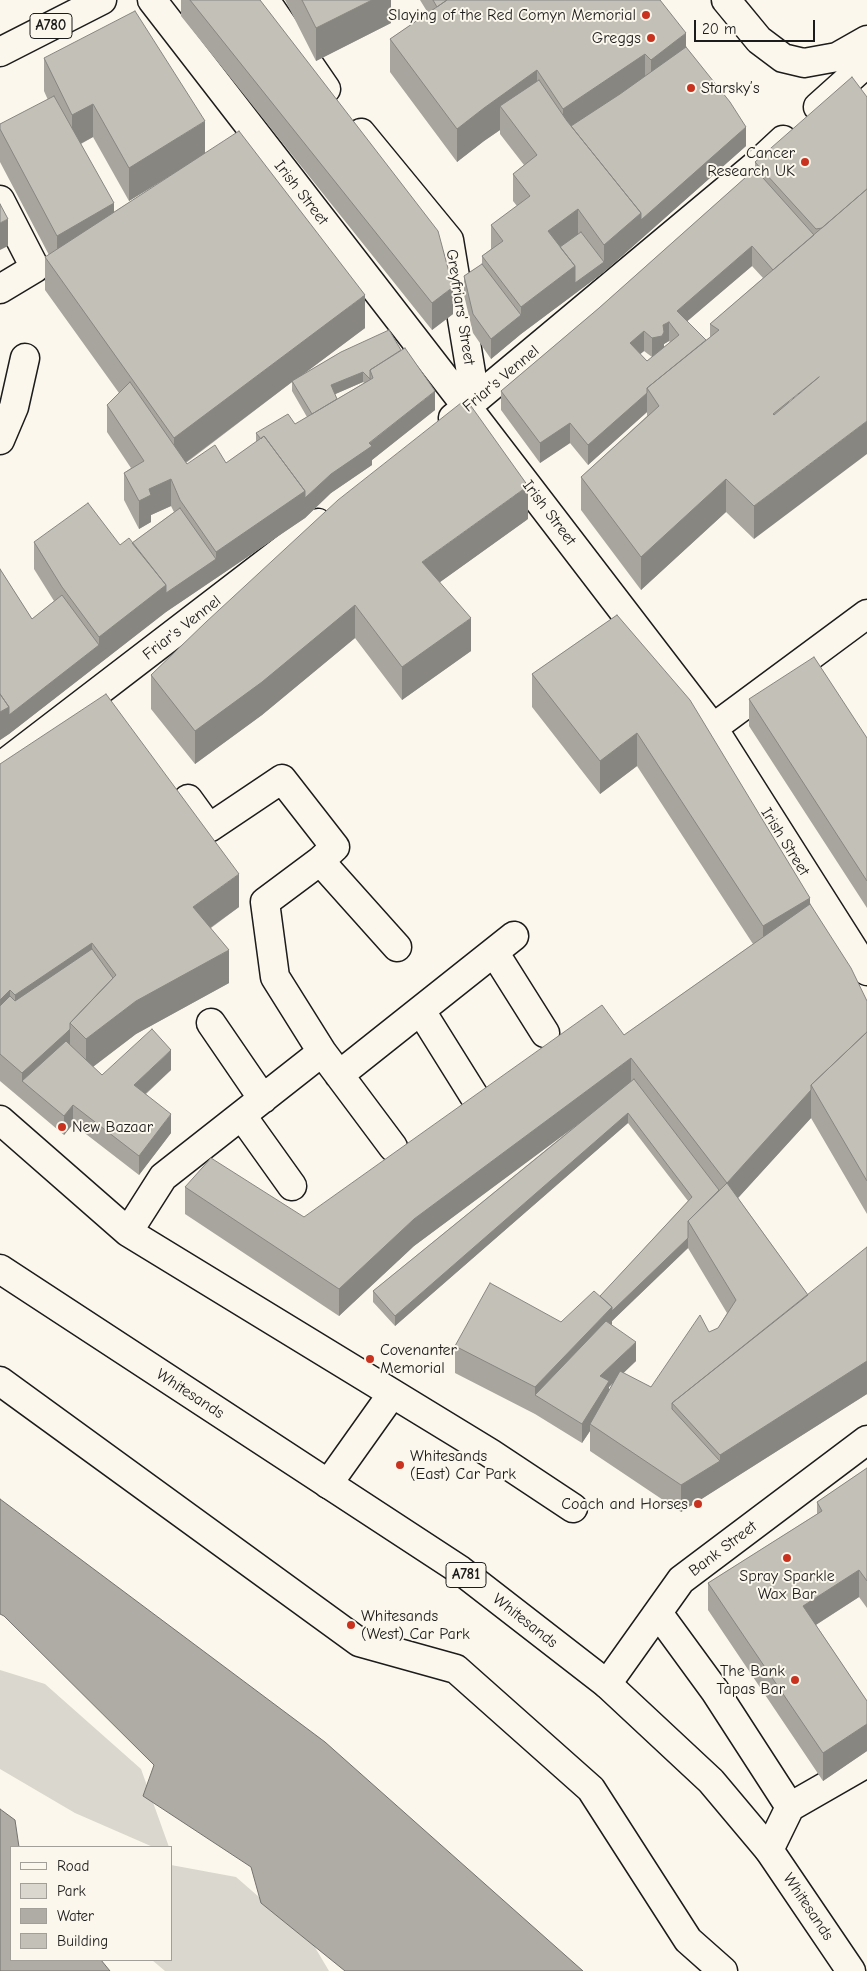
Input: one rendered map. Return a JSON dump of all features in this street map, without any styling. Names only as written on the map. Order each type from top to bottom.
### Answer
[{"type":"street","name":"A780","points":[[0,52],[102,0]]},
{"type":"street","name":"Irish Street","points":[[152,0],[468,407],[713,728],[867,972]]},
{"type":"street","name":"Greyfriars' Street","points":[[265,0],[342,110],[449,240],[472,379],[468,407]]},
{"type":"street","points":[[726,0],[759,40],[783,58],[804,63],[837,57],[867,40]]},
{"type":"street","name":"Friar's Vennel","points":[[437,430],[468,407],[755,166],[867,63]]},
{"type":"street","points":[[0,200],[35,268],[0,289]]},
{"type":"street","points":[[0,440],[14,407],[25,358]]},
{"type":"street","name":"Friar's Vennel","points":[[0,767],[338,507]]},
{"type":"street","points":[[713,728],[867,614]]},
{"type":"street","points":[[188,799],[209,828],[282,779],[335,847],[320,861],[265,902],[275,977],[322,1052],[393,1147]]},
{"type":"street","points":[[320,861],[396,947]]},
{"type":"street","points":[[340,1075],[504,944],[545,1033]]},
{"type":"street","points":[[421,1011],[476,1099]]},
{"type":"street","points":[[211,1023],[263,1099]]},
{"type":"street","points":[[128,1232],[163,1177],[322,1052]]},
{"type":"street","points":[[242,1116],[292,1186]]},
{"type":"street","points":[[0,1120],[128,1232],[490,1453],[573,1508]]},
{"type":"street","name":"Whitesands","points":[[0,1269],[460,1570],[607,1684],[711,1781],[769,1850],[851,1971]]},
{"type":"street","points":[[0,1381],[359,1642],[456,1669],[591,1789],[688,1940],[723,1971]]},
{"type":"street","points":[[328,1484],[392,1394]]},
{"type":"street","name":"Bank Street","points":[[607,1684],[681,1580],[867,1440]]},
{"type":"street","points":[[658,1613],[714,1691],[790,1807]]},
{"type":"street","points":[[769,1850],[790,1807],[867,1763]]},
{"type":"green space","points":[[0,1670],[45,1684],[141,1769],[169,1846],[151,1846],[75,1813],[0,1769]]},
{"type":"green space","points":[[172,1865],[236,1877],[313,1944],[329,1971],[165,1971],[153,1961],[172,1961]]},
{"type":"water","points":[[0,1499],[325,1742],[583,1971],[345,1971],[261,1903],[251,1867],[143,1796],[154,1765],[0,1614]]},
{"type":"water","points":[[0,1809],[15,1820],[19,1846],[10,1846],[10,1961],[102,1961],[110,1971],[0,1971]]},
{"type":"building","points":[[190,0],[260,0],[438,231],[453,287],[432,303]]},
{"type":"building","points":[[302,0],[372,0],[316,28]]},
{"type":"building","points":[[433,0],[447,0],[437,7]]},
{"type":"building","points":[[447,0],[660,0],[686,33],[651,60],[645,54],[563,109],[537,70],[457,129],[390,39]]},
{"type":"building","points":[[135,11],[205,121],[129,168],[93,104],[72,115],[44,58]]},
{"type":"building","points":[[686,47],[730,102],[746,127],[641,220],[641,213],[571,126]]},
{"type":"building","points":[[852,77],[867,97],[867,189],[822,228],[816,229],[755,162]]},
{"type":"building","points":[[539,80],[567,121],[641,213],[604,245],[578,209],[548,231],[575,266],[521,307],[482,256],[503,241],[491,225],[530,196],[513,174],[537,155],[500,106]]},
{"type":"building","points":[[54,96],[114,203],[57,236],[0,129],[0,124]]},
{"type":"building","points":[[239,131],[365,295],[174,438],[45,257]]},
{"type":"building","points":[[755,169],[814,235],[773,270],[752,246],[677,311],[706,340],[647,388],[647,393],[588,445],[570,423],[540,443],[501,391],[599,308]],"holes":[[[669,322],[679,335],[647,361],[630,343],[644,331],[652,338],[662,336],[664,332],[663,325]]]},
{"type":"building","points":[[867,189],[867,421],[754,506],[726,479],[641,557],[581,477],[659,406],[647,388],[719,330],[710,324]],"holes":[[[819,377],[774,415],[773,414]]]},
{"type":"building","points":[[0,204],[8,219],[0,223]]},
{"type":"building","points":[[581,232],[604,262],[575,283],[575,266],[560,247]]},
{"type":"building","points":[[482,264],[521,315],[491,339],[473,314],[464,276]]},
{"type":"building","points":[[389,330],[401,350],[370,370],[370,379],[363,372],[331,385],[337,399],[312,414],[292,381],[341,352]]},
{"type":"building","points":[[405,348],[435,391],[369,443],[372,446],[331,474],[305,498],[305,491],[264,436],[261,439],[256,433],[288,414],[295,424],[373,378],[370,370]]},
{"type":"building","points":[[130,382],[187,464],[215,445],[226,463],[264,436],[305,491],[216,552],[180,500],[171,479],[149,489],[151,495],[139,501],[124,473],[144,461],[107,405]]},
{"type":"building","points":[[466,399],[528,486],[422,562],[471,618],[402,667],[355,605],[262,682],[195,731],[151,675],[338,500]]},
{"type":"building","points":[[88,503],[120,545],[129,538],[166,585],[99,637],[62,587],[34,542]]},
{"type":"building","points":[[180,508],[216,559],[166,593],[166,585],[132,543]]},
{"type":"building","points":[[0,569],[32,619],[62,595],[99,645],[9,715],[9,707],[0,694]]},
{"type":"building","points":[[617,615],[690,700],[810,898],[763,926],[637,733],[600,761],[532,674]]},
{"type":"building","points":[[814,657],[867,738],[867,881],[749,699]]},
{"type":"building","points":[[0,694],[9,707],[0,712]]},
{"type":"building","points":[[106,694],[239,874],[193,907],[229,950],[136,1001],[86,1039],[70,1023],[116,975],[92,943],[15,995],[10,990],[0,1000],[0,764]]},
{"type":"building","points":[[810,904],[851,968],[867,1001],[867,1032],[811,1085],[811,1090],[727,1183],[631,1058],[414,1219],[339,1289],[185,1187],[211,1158],[304,1217],[602,1005],[624,1035]]},
{"type":"building","points":[[92,949],[113,978],[70,1023],[70,1029],[22,1073],[0,1054],[0,1006],[10,996],[15,1001]]},
{"type":"building","points":[[152,1029],[171,1050],[134,1085],[171,1114],[139,1156],[73,1105],[64,1116],[22,1081],[66,1041],[102,1075]]},
{"type":"building","points":[[867,1032],[867,1181],[811,1085]]},
{"type":"building","points":[[634,1079],[719,1190],[688,1221],[688,1238],[612,1311],[612,1307],[600,1296],[692,1197],[628,1113],[395,1316],[373,1291]]},
{"type":"building","points":[[727,1183],[808,1295],[672,1403],[672,1409],[720,1461],[681,1485],[590,1424],[620,1371],[651,1387],[700,1315],[709,1332],[718,1328],[736,1300],[688,1221]]},
{"type":"building","points":[[867,1247],[867,1361],[720,1455],[672,1403]]},
{"type":"building","points":[[490,1283],[561,1322],[594,1291],[612,1307],[535,1387],[455,1346]]},
{"type":"building","points":[[606,1321],[636,1342],[600,1376],[609,1381],[582,1424],[535,1395]]},
{"type":"building","name":"The Bank Tapas Bar","points":[[867,1468],[867,1581],[859,1570],[803,1606],[867,1701],[867,1724],[823,1753],[708,1583],[822,1511],[817,1502]]},
{"type":"place","name":"Slaying of the Red Comyn Memorial","points":[[646,15]]},
{"type":"place","name":"Greggs","points":[[651,38]]},
{"type":"place","name":"Starsky’s","points":[[691,88]]},
{"type":"place","name":"Cancer Research UK","points":[[805,162]]},
{"type":"place","name":"New Bazaar","points":[[62,1127]]},
{"type":"place","name":"Covenanter Memorial","points":[[370,1359]]},
{"type":"place","name":"Whitesands (East) Car Park","points":[[400,1465]]},
{"type":"place","name":"Coach and Horses","points":[[698,1504]]},
{"type":"place","name":"Spray Sparkle Wax Bar","points":[[787,1558]]},
{"type":"place","name":"Whitesands (West) Car Park","points":[[351,1625]]},
{"type":"place","name":"The Bank Tapas Bar","points":[[795,1680]]}]
